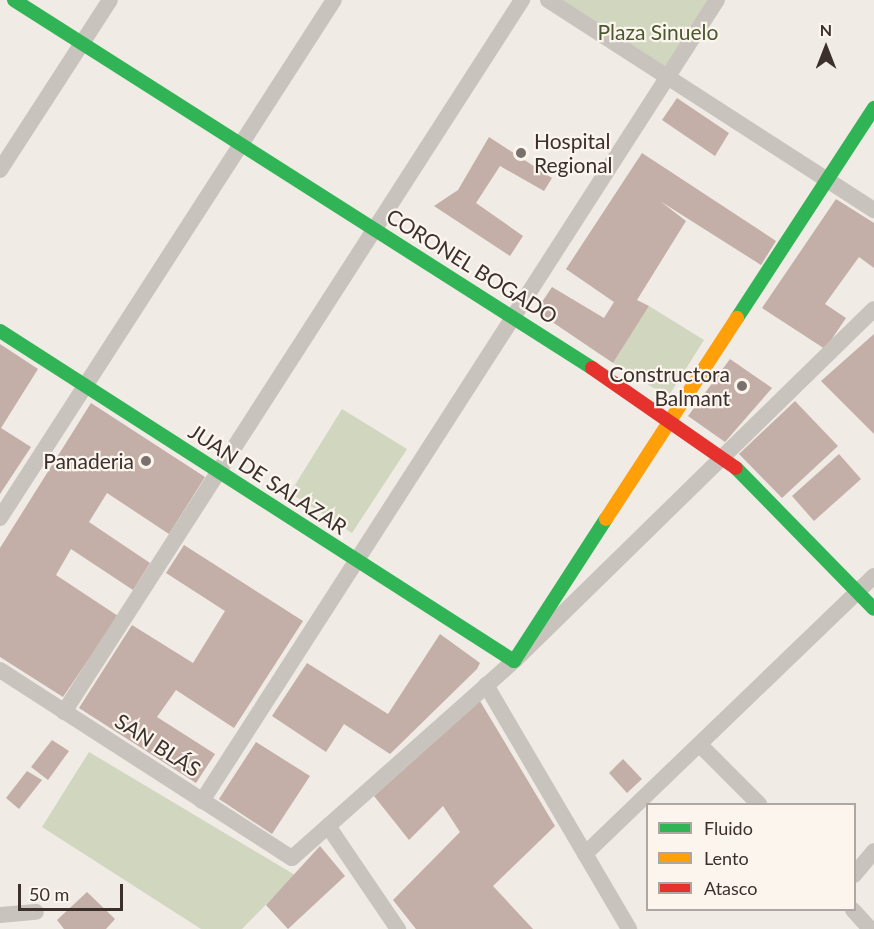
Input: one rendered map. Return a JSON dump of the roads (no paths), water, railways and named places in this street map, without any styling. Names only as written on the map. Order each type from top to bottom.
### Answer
[{"type":"street","name":"CORONEL BOGADO","points":[[15,0],[237,146],[375,229],[674,420],[724,456],[874,609]]},
{"type":"street","points":[[0,170],[110,0]]},
{"type":"street","points":[[0,518],[237,146],[334,0]]},
{"type":"street","points":[[64,712],[522,0]]},
{"type":"street","points":[[548,0],[874,210]]},
{"type":"street","points":[[202,801],[717,0]]},
{"type":"street","points":[[514,661],[674,420],[874,108]]},
{"type":"street","points":[[398,929],[328,826],[514,661],[874,309]]},
{"type":"street","name":"JUAN DE SALAZAR","points":[[0,331],[514,661]]},
{"type":"street","points":[[585,854],[702,747],[874,576]]},
{"type":"street","name":"SAN BLÁS","points":[[0,670],[292,858],[328,826]]},
{"type":"street","points":[[486,685],[627,928]]},
{"type":"street","points":[[702,747],[758,803]]},
{"type":"street","points":[[856,874],[874,851]]},
{"type":"street","points":[[855,911],[870,929]]},
{"type":"street","points":[[0,915],[36,912]]},
{"type":"place","name":"Hospital Regional","points":[[521,153]]},
{"type":"place","name":"Constructora Balmant","points":[[742,386]]},
{"type":"place","name":"Panaderia","points":[[146,461]]},
{"type":"park label","name":"Plaza Sinuelo","points":[[658,32]]}]
